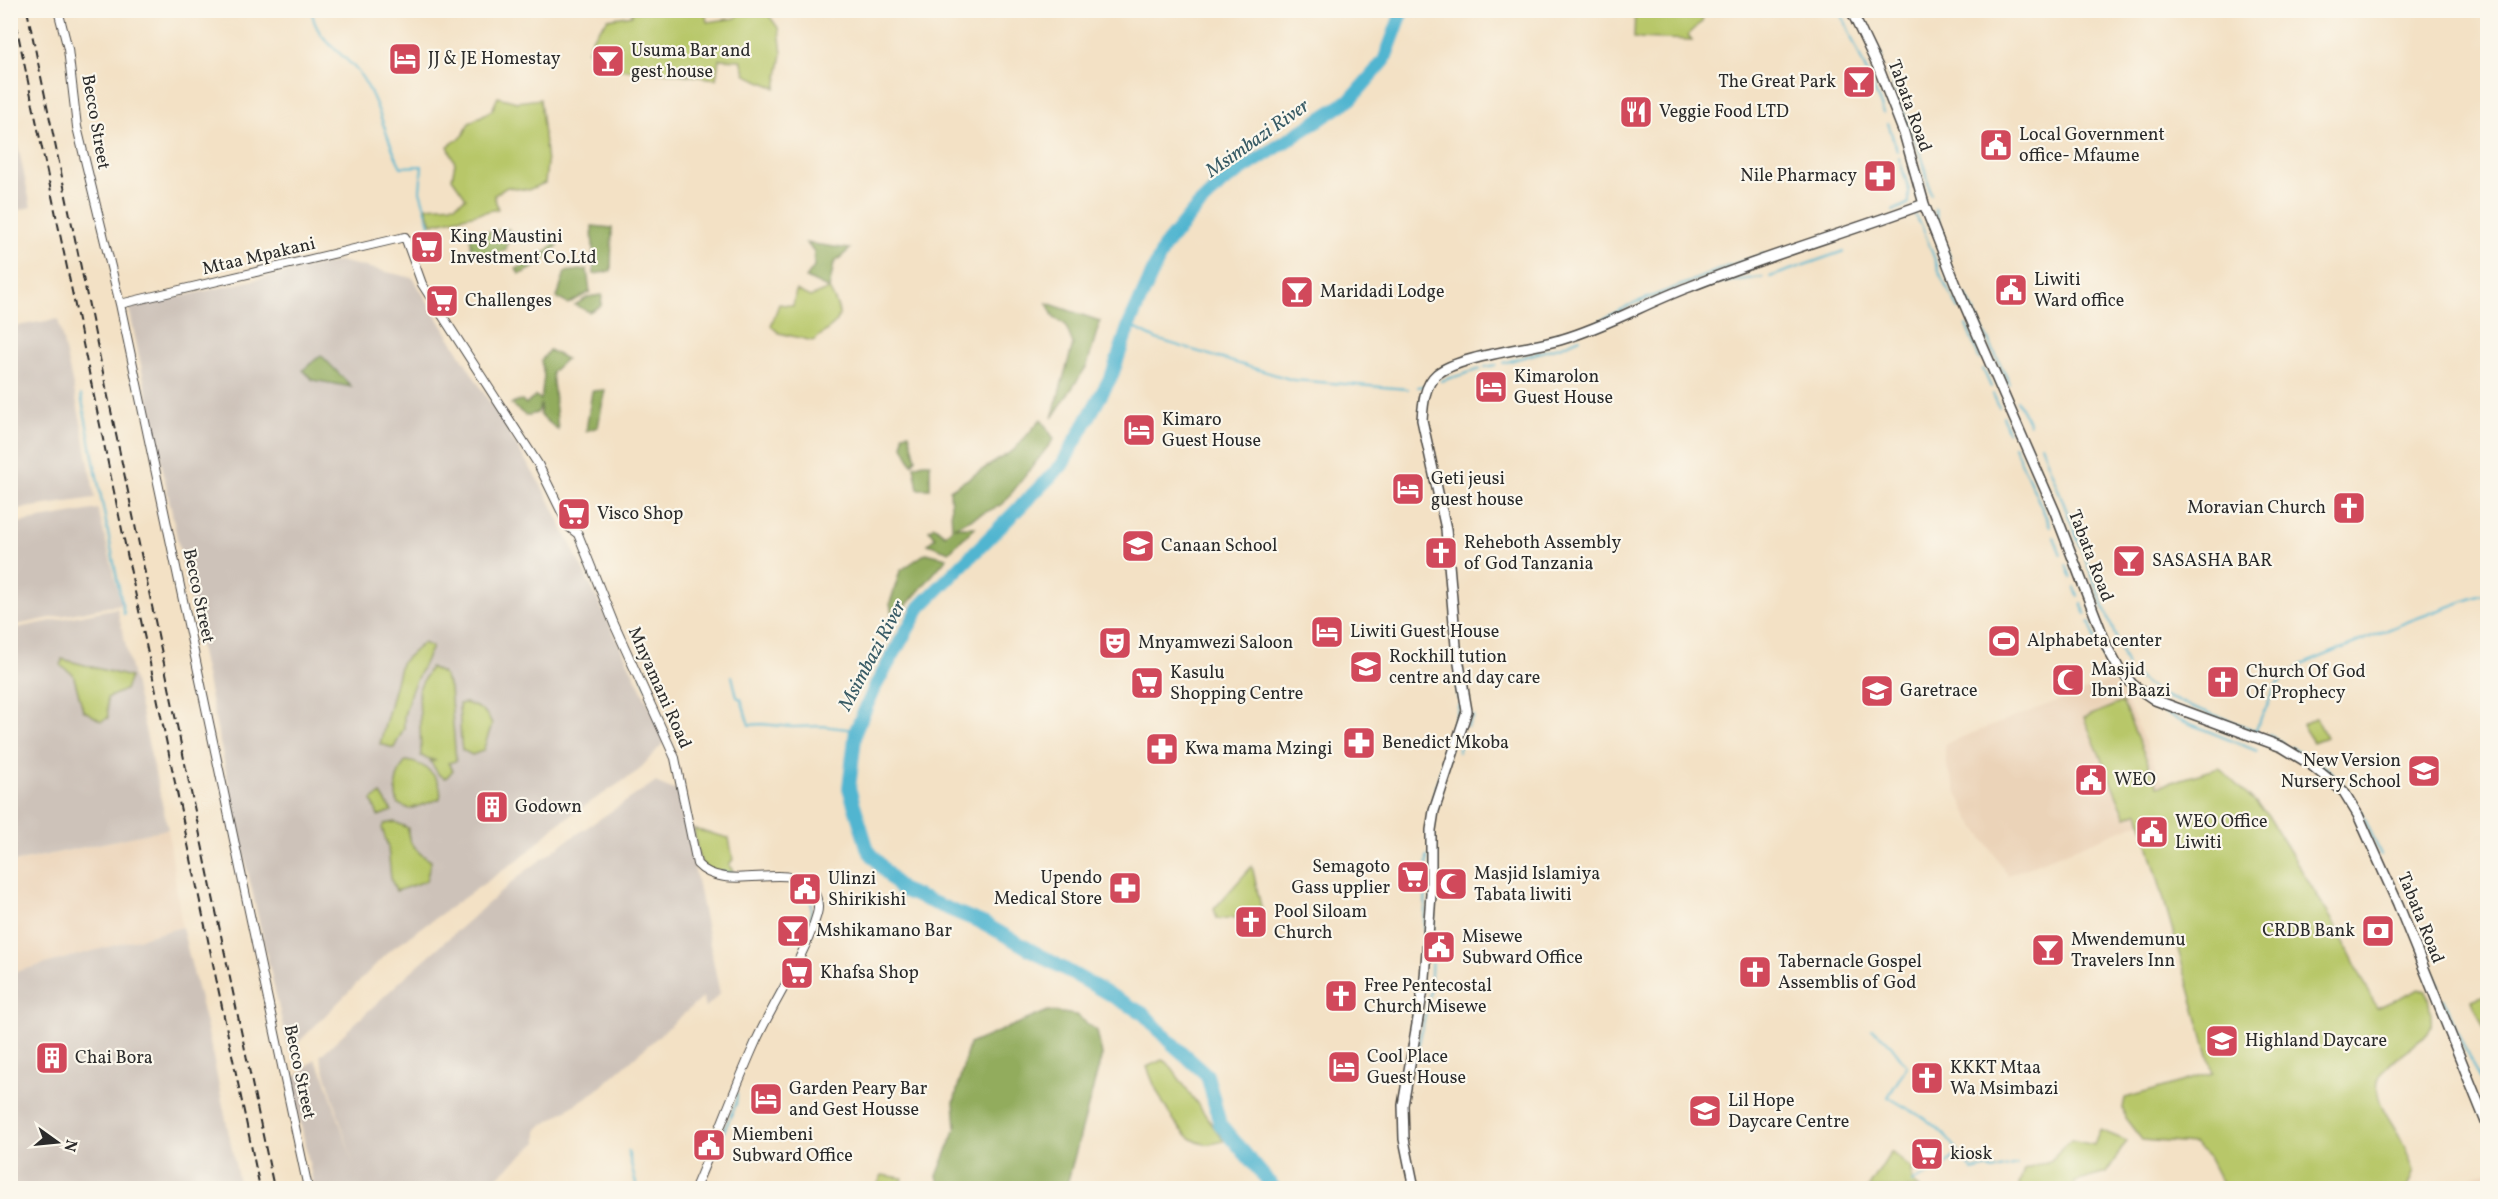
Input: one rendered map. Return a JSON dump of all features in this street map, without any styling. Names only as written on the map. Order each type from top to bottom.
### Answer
[{"type":"main road","name":"Tabata Road","points":[[1851,10],[1879,69],[1904,132],[1924,204],[1956,285],[2046,490],[2108,649],[2119,669],[2133,685],[2155,700],[2282,747],[2310,764],[2344,792],[2358,815],[2398,904],[2487,1127]]},
{"type":"main road","points":[[1414,1188],[1404,1139],[1403,1106],[1425,978],[1431,894],[1431,830],[1434,811],[1467,711],[1456,646],[1446,529],[1422,420],[1423,402],[1431,381],[1436,375],[1460,362],[1563,339],[1603,325],[1690,286],[1924,204]]},
{"type":"street","name":"Becco Street","points":[[58,10],[68,49],[76,127],[120,304],[308,1188]]},
{"type":"street","name":"Mtaa Mpakani","points":[[120,304],[405,237]]},
{"type":"street","name":"Mnyamani Road","points":[[405,237],[423,284],[538,464],[569,527],[578,534],[614,624],[675,759],[697,864],[703,871],[726,877],[793,877],[802,880],[815,894],[817,914],[806,942],[756,1041],[695,1188]]},
{"type":"shaded area","points":[[11,113],[31,207],[10,212]]},
{"type":"shaded area","points":[[339,261],[413,278],[545,492],[666,740],[638,771],[556,825],[526,854],[390,950],[289,1052],[240,838],[129,308]]},
{"type":"shaded area","points":[[58,319],[82,426],[95,498],[11,510],[11,327]]},
{"type":"shaded area","points":[[98,509],[121,604],[11,626],[11,524]]},
{"type":"shaded area","points":[[117,608],[168,829],[11,863],[11,629]]},
{"type":"shaded area","points":[[2112,680],[2125,697],[2168,794],[2159,815],[2008,875],[1970,819],[1959,797],[1947,767],[1944,744]]},
{"type":"shaded area","points":[[655,782],[679,792],[720,994],[705,1008],[703,997],[596,1091],[537,1129],[537,1142],[485,1188],[314,1188],[292,1080],[315,1059],[325,1078],[355,1169],[320,1056],[519,876],[565,842]]},
{"type":"shaded area","points":[[168,829],[182,927],[11,973],[11,864]]},
{"type":"shaded area","points":[[182,927],[207,1028],[240,1188],[11,1188],[11,973]]},
{"type":"shaded area","points":[[2487,1170],[2487,1188],[2442,1188]]},
{"type":"green space","points":[[765,10],[779,29],[782,54],[776,88],[746,75],[741,60],[719,59],[716,79],[617,69],[588,51],[593,37],[608,19],[632,15],[632,11],[705,11],[707,22],[736,18],[738,11]]},
{"type":"green space","points":[[1635,10],[1701,11],[1703,15],[1702,22],[1688,35],[1692,40],[1634,38]]},
{"type":"green space","points":[[498,97],[517,102],[540,99],[547,163],[545,183],[528,190],[507,187],[494,195],[498,209],[432,224],[426,207],[455,205],[466,198],[452,178],[455,163],[448,146],[463,136],[469,123],[492,110]]},
{"type":"green space","points":[[592,226],[612,228],[611,271],[594,274]]},
{"type":"green space","points":[[509,229],[506,250],[488,256],[472,253],[470,234]]},
{"type":"green space","points":[[555,243],[558,245],[545,258],[519,274],[516,269],[540,258]]},
{"type":"green space","points":[[806,243],[850,249],[834,263],[829,289],[806,278],[814,267],[814,251]]},
{"type":"green space","points":[[587,269],[590,292],[568,304],[557,298],[565,272]]},
{"type":"green space","points":[[829,289],[838,308],[838,319],[813,341],[779,333],[771,326],[779,304],[793,306],[796,290],[810,297]]},
{"type":"green space","points":[[602,295],[601,306],[589,312],[575,305],[588,297]]},
{"type":"green space","points":[[1047,303],[1100,321],[1087,366],[1052,418],[1073,344],[1065,324],[1054,318]]},
{"type":"green space","points":[[549,350],[566,359],[552,372],[558,430],[540,415],[541,404],[537,413],[526,416],[511,404],[521,400],[526,404],[536,396],[541,400],[544,376],[541,361]]},
{"type":"green space","points":[[321,355],[352,387],[313,380],[303,370]]},
{"type":"green space","points":[[605,390],[598,427],[586,431],[592,391]]},
{"type":"green space","points":[[1041,419],[1054,439],[1003,504],[954,527],[975,527],[949,552],[928,544],[935,538],[929,530],[934,526],[945,535],[952,528],[950,490],[1014,450]]},
{"type":"green space","points":[[909,433],[916,458],[912,464],[903,446],[903,434]]},
{"type":"green space","points":[[930,463],[930,489],[918,489],[914,466]]},
{"type":"green space","points":[[926,553],[947,558],[893,621],[890,603],[900,571]]},
{"type":"green space","points":[[423,643],[432,647],[411,691],[404,716],[404,728],[394,748],[380,744],[401,663]]},
{"type":"green space","points":[[62,659],[130,677],[125,690],[107,698],[108,718],[101,721],[83,710],[73,674],[61,666]]},
{"type":"green space","points":[[430,667],[443,674],[450,688],[456,761],[448,763],[453,770],[446,778],[439,775],[430,761],[436,761],[421,756],[419,689]]},
{"type":"green space","points":[[2122,702],[2158,786],[2219,768],[2267,814],[2337,928],[2377,1008],[2420,988],[2426,991],[2430,1008],[2430,1029],[2381,1074],[2377,1089],[2384,1111],[2402,1141],[2414,1171],[2407,1188],[2224,1188],[2207,1155],[2194,1144],[2142,1140],[2125,1118],[2123,1108],[2125,1098],[2213,1073],[2139,812],[2126,817],[2084,718]]},
{"type":"green space","points":[[466,703],[482,710],[492,724],[483,751],[472,755],[462,750],[461,743],[459,704]]},
{"type":"green space","points":[[2316,717],[2326,737],[2313,742],[2302,725]]},
{"type":"green space","points":[[406,761],[420,765],[432,773],[439,785],[440,799],[410,809],[398,804],[396,781]]},
{"type":"green space","points":[[381,794],[392,811],[378,816],[372,800]]},
{"type":"green space","points":[[395,822],[408,828],[409,839],[414,848],[431,861],[426,881],[396,891],[391,879],[388,847],[382,828],[384,824]]},
{"type":"green space","points":[[694,829],[729,838],[733,859],[729,865],[733,871],[730,874],[711,872],[702,864]]},
{"type":"green space","points":[[1252,866],[1263,916],[1217,919],[1214,909]]},
{"type":"green space","points":[[2488,994],[2487,1035],[2472,1000]]},
{"type":"green space","points":[[1048,1011],[1076,1015],[1097,1031],[1102,1055],[1066,1188],[941,1188],[937,1176],[956,1128],[954,1102],[969,1044]]},
{"type":"green space","points":[[1162,1060],[1168,1063],[1224,1141],[1205,1144],[1195,1141],[1177,1124],[1162,1101],[1147,1067]]},
{"type":"green space","points":[[2100,1130],[2127,1141],[2106,1173],[2075,1182],[2074,1188],[2018,1188],[2024,1170],[2049,1161],[2071,1140],[2094,1145]]},
{"type":"green space","points":[[1891,1152],[1912,1169],[1912,1182],[1920,1188],[1868,1188]]},
{"type":"green space","points":[[882,1175],[903,1178],[900,1188],[876,1188]]},
{"type":"waterway","points":[[312,10],[314,20],[323,37],[353,66],[366,84],[401,167],[422,166],[420,191],[430,225]]},
{"type":"waterway","name":"Msimbazi River","points":[[1274,1188],[1220,1124],[1207,1075],[1169,1041],[1144,1014],[985,924],[900,889],[868,850],[849,788],[856,730],[876,685],[920,607],[1062,465],[1112,375],[1129,325],[1164,247],[1196,208],[1223,182],[1351,99],[1384,61],[1403,10]]},
{"type":"waterway","points":[[1840,10],[1884,113]]},
{"type":"waterway","points":[[1858,10],[1882,58]]},
{"type":"waterway","points":[[1888,73],[1923,160],[1931,195]]},
{"type":"waterway","points":[[1888,123],[1897,151]]},
{"type":"waterway","points":[[1893,211],[1909,203],[1909,190],[1899,158]]},
{"type":"waterway","points":[[1935,209],[1942,235]]},
{"type":"waterway","points":[[1915,216],[1922,226],[1943,281]]},
{"type":"waterway","points":[[1947,250],[1950,258]]},
{"type":"waterway","points":[[1770,277],[1844,251]]},
{"type":"waterway","points":[[1751,259],[1764,254]]},
{"type":"waterway","points":[[1734,264],[1749,259]]},
{"type":"waterway","points":[[1692,281],[1731,265]]},
{"type":"waterway","points":[[1690,291],[1716,283],[1763,277]]},
{"type":"waterway","points":[[1632,304],[1690,282]]},
{"type":"waterway","points":[[1944,283],[1959,309]]},
{"type":"waterway","points":[[1965,294],[2010,384]]},
{"type":"waterway","points":[[1600,321],[1630,305]]},
{"type":"waterway","points":[[1129,325],[1156,339],[1293,380],[1408,389]]},
{"type":"waterway","points":[[1966,325],[1980,360]]},
{"type":"waterway","points":[[1503,363],[1562,346],[1580,338]]},
{"type":"waterway","points":[[1485,367],[1496,365]]},
{"type":"waterway","points":[[1441,381],[1481,369]]},
{"type":"waterway","points":[[1983,369],[1991,387]]},
{"type":"waterway","points":[[1417,387],[1425,386]]},
{"type":"waterway","points":[[1993,394],[1999,407]]},
{"type":"waterway","points":[[81,395],[124,614]]},
{"type":"waterway","points":[[2017,400],[2030,424]]},
{"type":"waterway","points":[[2003,416],[2008,432]]},
{"type":"waterway","points":[[2041,445],[2127,666]]},
{"type":"waterway","points":[[2014,446],[2050,526]]},
{"type":"waterway","points":[[2054,537],[2061,555]]},
{"type":"waterway","points":[[2066,565],[2071,578]]},
{"type":"waterway","points":[[2075,588],[2078,596]]},
{"type":"waterway","points":[[2255,731],[2277,684],[2301,665],[2481,595]]},
{"type":"waterway","points":[[2081,604],[2086,614]]},
{"type":"waterway","points":[[2089,622],[2096,640]]},
{"type":"waterway","points":[[2099,645],[2107,666]]},
{"type":"waterway","points":[[2110,672],[2130,693]]},
{"type":"waterway","points":[[2133,674],[2159,694],[2259,732]]},
{"type":"waterway","points":[[642,676],[647,687]]},
{"type":"waterway","points":[[732,676],[737,697],[741,699],[749,725],[822,726],[856,730]]},
{"type":"waterway","points":[[1457,681],[1458,699]]},
{"type":"waterway","points":[[2137,699],[2178,719],[2257,751]]},
{"type":"waterway","points":[[1446,756],[1459,704]]},
{"type":"waterway","points":[[1467,727],[1474,716]]},
{"type":"waterway","points":[[1458,752],[1464,735]]},
{"type":"waterway","points":[[2269,735],[2283,743]]},
{"type":"waterway","points":[[2291,747],[2328,770],[2346,789]]},
{"type":"waterway","points":[[1438,781],[1444,759]]},
{"type":"waterway","points":[[1433,799],[1437,784]]},
{"type":"waterway","points":[[2361,811],[2381,855]]},
{"type":"waterway","points":[[1424,934],[1427,856]]},
{"type":"waterway","points":[[1435,859],[1436,870]]},
{"type":"waterway","points":[[720,872],[738,874]]},
{"type":"waterway","points":[[805,936],[811,913],[811,893]]},
{"type":"waterway","points":[[1417,1051],[1430,994],[1434,915]]},
{"type":"waterway","points":[[2414,931],[2439,986]]},
{"type":"waterway","points":[[771,1003],[796,958]]},
{"type":"waterway","points":[[2444,999],[2488,1097]]},
{"type":"waterway","points":[[1872,1029],[1887,1040],[1907,1066],[1888,1097],[1927,1120],[1944,1134],[1973,1171],[1989,1167],[1992,1171],[2017,1165]]},
{"type":"waterway","points":[[1399,1129],[1399,1100],[1406,1064]]},
{"type":"waterway","points":[[714,1153],[736,1104],[737,1093]]},
{"type":"waterway","points":[[628,1151],[637,1188]]},
{"type":"waterway","points":[[1912,1182],[1946,1165],[1958,1153]]},
{"type":"waterway","points":[[491,1185],[499,1188]]},
{"type":"railway","points":[[13,10],[260,1188]]},
{"type":"railway","points":[[27,10],[274,1188]]},
{"type":"place","name":"JJ & JE Homestay","points":[[405,59]]},
{"type":"place","name":"Usuma Bar and gest house","points":[[608,61]]},
{"type":"place","name":"The Great Park","points":[[1859,82]]},
{"type":"place","name":"Veggie Food LTD","points":[[1636,112]]},
{"type":"place","name":"Local Government office- Mfaume","points":[[1996,145]]},
{"type":"place","name":"Nile Pharmacy","points":[[1880,176]]},
{"type":"place","name":"King Maustini Investment C0.Ltd","points":[[427,247]]},
{"type":"place","name":"Liwiti Ward office","points":[[2011,290]]},
{"type":"place","name":"Maridadi Lodge","points":[[1297,292]]},
{"type":"place","name":"Challenges","points":[[442,301]]},
{"type":"place","name":"Kimarolon Guest House","points":[[1491,387]]},
{"type":"place","name":"Kimaro Guest House","points":[[1139,430]]},
{"type":"place","name":"Geti jeusi guest house","points":[[1408,489]]},
{"type":"place","name":"Moravian Church","points":[[2349,508]]},
{"type":"place","name":"Visco Shop","points":[[574,514]]},
{"type":"place","name":"Canaan School","points":[[1138,546]]},
{"type":"place","name":"Reheboth Assembly of God Tanzania","points":[[1441,553]]},
{"type":"place","name":"SASASHA BAR","points":[[2129,561]]},
{"type":"place","name":"Liwiti Guest House","points":[[1327,632]]},
{"type":"place","name":"Alphabeta center","points":[[2004,641]]},
{"type":"place","name":"Mnyamwezi Saloon","points":[[1115,643]]},
{"type":"place","name":"Rockhill tution centre and day care","points":[[1366,667]]},
{"type":"place","name":"Masjid Ibni Baazi","points":[[2068,680]]},
{"type":"place","name":"Church Of God Of Prophecy","points":[[2223,682]]},
{"type":"place","name":"Kasulu Shopping Centre","points":[[1147,683]]},
{"type":"place","name":"Garetrace","points":[[1877,691]]},
{"type":"place","name":"Benedict Mkoba","points":[[1359,743]]},
{"type":"place","name":"Kwa mama Mzingi","points":[[1162,749]]},
{"type":"place","name":"New Version Nursery School","points":[[2424,771]]},
{"type":"place","name":"WEO","points":[[2091,780]]},
{"type":"place","name":"Godown","points":[[492,807]]},
{"type":"place","name":"WEO Office Liwiti","points":[[2152,832]]},
{"type":"place","name":"Semagoto Gass upplier","points":[[1413,877]]},
{"type":"place","name":"Masjid Islamiya Tabata liwiti","points":[[1451,884]]},
{"type":"place","name":"Upendo Medical Store","points":[[1125,888]]},
{"type":"place","name":"Ulinzi Shirikishi","points":[[805,889]]},
{"type":"place","name":"Pool Siloam Church","points":[[1251,922]]},
{"type":"place","name":"Mshikamano Bar","points":[[793,931]]},
{"type":"place","name":"CRDB Bank","points":[[2378,931]]},
{"type":"place","name":"Misewe Subward Office","points":[[1439,947]]},
{"type":"place","name":"Mwendemunu Travelers Inn","points":[[2048,950]]},
{"type":"place","name":"Tabernacle Gospel Assemblis of God","points":[[1755,972]]},
{"type":"place","name":"Khafsa Shop","points":[[797,973]]},
{"type":"place","name":"Free Pentecostal Church Misewe","points":[[1341,996]]},
{"type":"place","name":"Highland Daycare","points":[[2222,1041]]},
{"type":"place","name":"Chai Bora","points":[[52,1058]]},
{"type":"place","name":"Cool Place Guest House","points":[[1344,1067]]},
{"type":"place","name":"KKKT Mtaa Wa Msimbazi","points":[[1927,1078]]},
{"type":"place","name":"Garden Peary Bar and Gest Housse","points":[[766,1099]]},
{"type":"place","name":"Lil Hope Daycare Centre","points":[[1705,1111]]},
{"type":"place","name":"Miembeni Subward Office","points":[[709,1145]]},
{"type":"place","name":"kiosk","points":[[1927,1154]]}]
